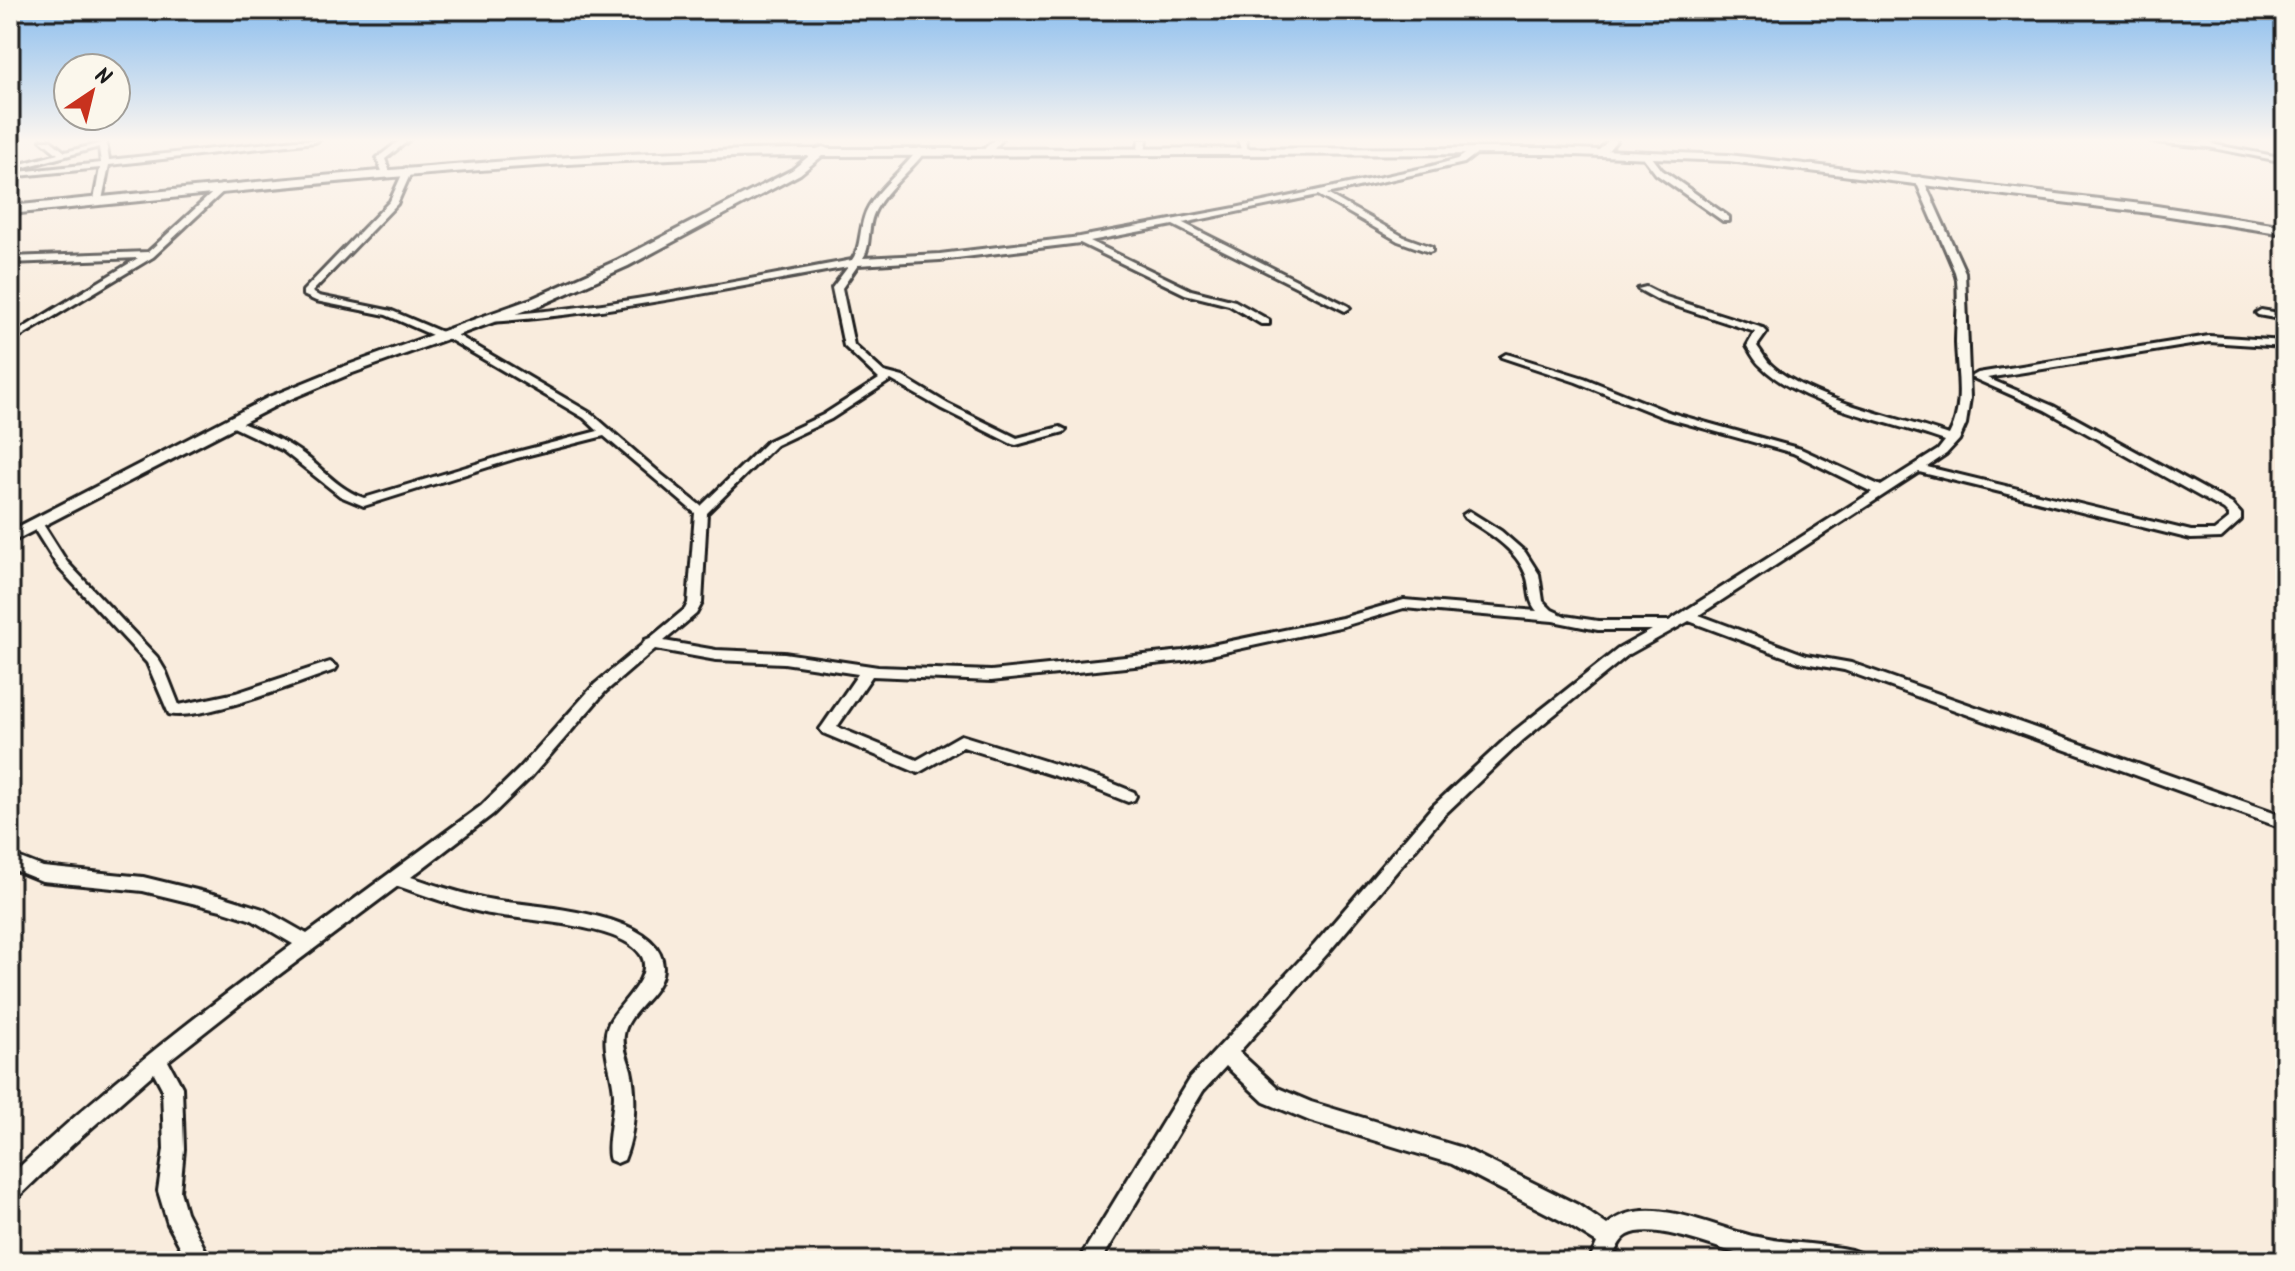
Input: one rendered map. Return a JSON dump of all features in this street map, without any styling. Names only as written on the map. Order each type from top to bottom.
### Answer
[{"type":"main road","points":[[10,210],[105,199]]},
{"type":"main road","points":[[10,538],[231,423],[345,371],[489,319],[623,263],[744,199]]},
{"type":"main road","points":[[2075,199],[2285,230]]},
{"type":"street","points":[[10,340],[150,255],[211,199]]},
{"type":"street","points":[[395,199],[306,293],[308,296],[389,313],[445,335],[561,398],[701,512]]},
{"type":"street","points":[[877,199],[864,220],[861,234],[863,252],[837,288],[849,346],[885,375],[899,379],[944,406],[1016,442],[1060,430]]},
{"type":"street","points":[[489,319],[534,316],[628,302],[857,262],[980,253],[1080,240],[1285,199]]},
{"type":"street","points":[[1331,199],[1401,239],[1429,249]]},
{"type":"street","points":[[1698,199],[1726,219]]},
{"type":"street","points":[[1089,1261],[1196,1085],[1321,949],[1438,811],[1518,736],[1623,652],[1721,597],[1773,559],[1942,452],[1953,440],[1962,419],[1971,377],[1961,343],[1962,280],[1928,199]]},
{"type":"street","points":[[1176,223],[1345,308]]},
{"type":"street","points":[[1080,240],[1188,292],[1232,303],[1265,322]]},
{"type":"street","points":[[10,260],[150,255]]},
{"type":"street","points":[[1643,289],[1663,299],[1759,330],[1762,332],[1752,346],[1754,352],[1786,380],[1847,407],[1953,440]]},
{"type":"street","points":[[2261,313],[2285,317]]},
{"type":"street","points":[[1971,377],[2209,339],[2285,344]]},
{"type":"street","points":[[1506,357],[1580,380],[1667,415],[1797,451],[1881,491]]},
{"type":"street","points":[[10,1191],[49,1152],[157,1060],[487,810],[525,773],[600,688],[650,643],[681,621],[695,603],[701,512],[772,443],[842,408],[881,383],[886,379],[885,375]]},
{"type":"street","points":[[1916,468],[2191,535],[2217,535],[2235,520],[2235,514],[2228,507],[2049,408],[1971,377]]},
{"type":"street","points":[[231,423],[266,436],[295,452],[333,485],[364,502],[513,456],[606,432]]},
{"type":"street","points":[[1469,515],[1507,540],[1519,554],[1532,573],[1536,602],[1553,617]]},
{"type":"street","points":[[37,524],[69,577],[154,662],[174,710],[183,711],[239,697],[330,667]]},
{"type":"street","points":[[650,643],[716,655],[784,658],[868,671],[929,676],[991,676],[1183,656],[1271,639],[1404,604],[1553,617],[1565,622],[1589,624],[1670,625]]},
{"type":"street","points":[[1688,616],[1804,659],[1846,666],[2285,823]]},
{"type":"street","points":[[868,671],[828,729],[918,767],[961,741],[1128,796]]},
{"type":"street","points":[[10,861],[42,874],[143,884],[221,903],[257,914],[309,944]]},
{"type":"street","points":[[397,879],[496,908],[614,929],[645,946],[655,960],[654,973],[620,1022],[614,1038],[624,1106],[617,1153]]},
{"type":"street","points":[[1226,1053],[1271,1095],[1310,1111],[1456,1155],[1570,1213],[1610,1239]]},
{"type":"street","points":[[157,1060],[172,1087],[174,1149],[169,1191],[176,1216],[200,1261]]},
{"type":"street","points":[[1600,1261],[1619,1227],[1631,1223],[1700,1230],[1756,1248],[1851,1261]]}]
